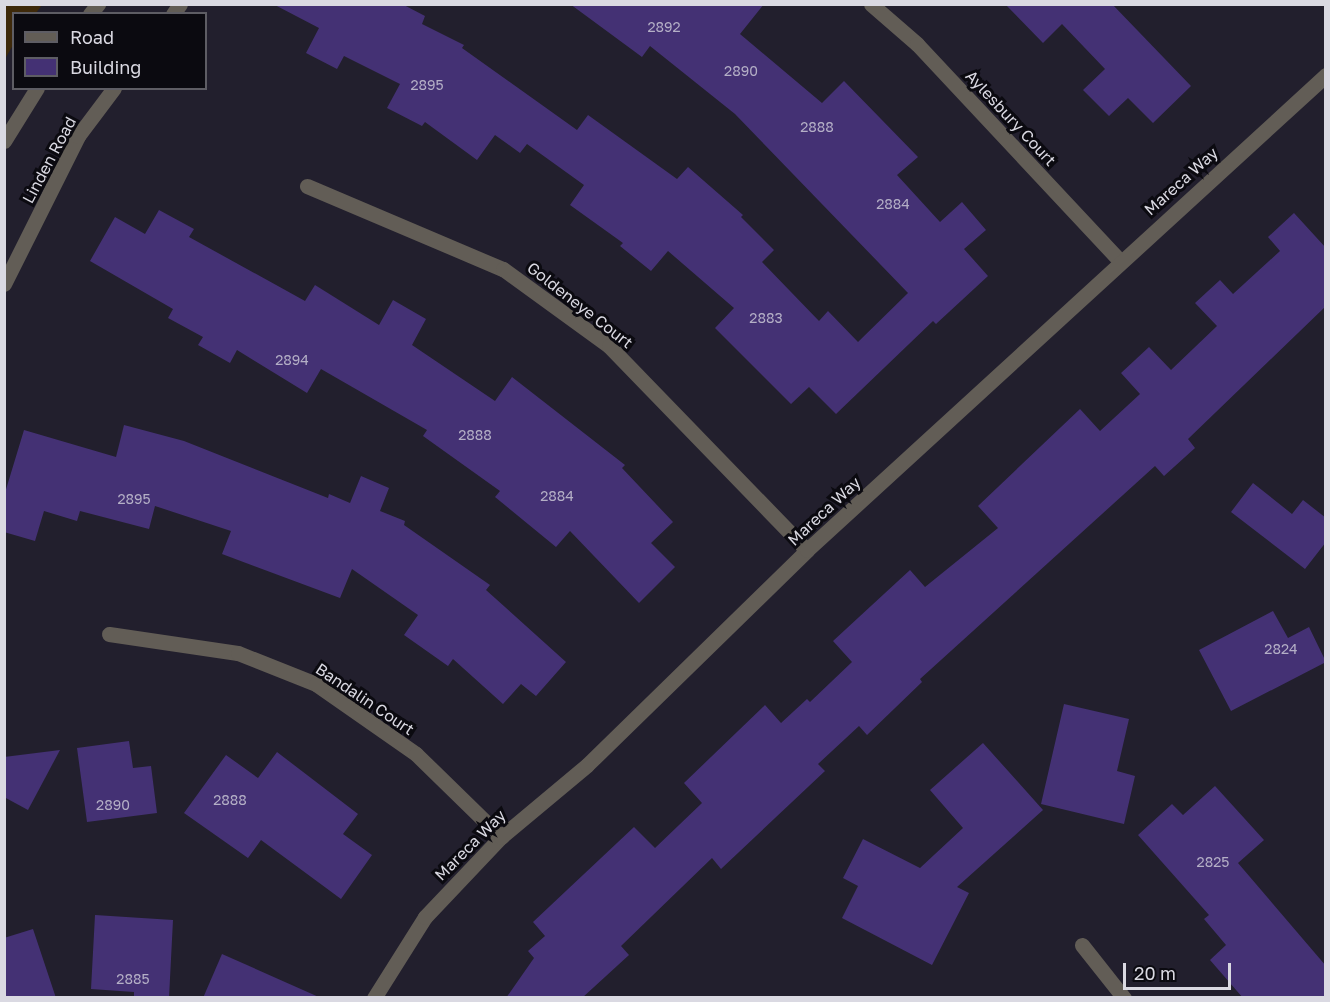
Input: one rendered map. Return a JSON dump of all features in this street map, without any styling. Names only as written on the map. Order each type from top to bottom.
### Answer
[{"type":"street","name":"Aylesbury Court","points":[[871,4],[917,44],[1120,261]]},
{"type":"street","name":"Mareca Way","points":[[374,998],[425,917],[501,837],[586,765],[807,550],[1120,261],[1326,75]]},
{"type":"street","points":[[4,141],[36,90]]},
{"type":"street","name":"Linden Road","points":[[4,284],[78,136],[112,90]]},
{"type":"street","name":"Goldeneye Court","points":[[307,186],[503,269],[609,346],[807,550]]},
{"type":"street","name":"Bandalin Court","points":[[109,634],[238,653],[316,684],[416,754],[501,837]]},
{"type":"street","points":[[1082,945],[1124,998]]},
{"type":"shaded area","points":[[5,4],[42,5],[37,12],[12,12],[12,47],[5,59]]},
{"type":"building","points":[[273,4],[402,4],[425,16],[422,24],[464,45],[462,48],[577,130],[588,115],[677,179],[688,167],[743,215],[741,217],[774,250],[762,262],[819,321],[828,311],[858,342],[908,293],[735,114],[650,46],[642,57],[570,4],[764,4],[740,34],[822,103],[844,81],[918,157],[897,175],[940,222],[962,202],[986,230],[964,249],[988,276],[936,324],[933,321],[836,414],[809,387],[791,404],[715,328],[734,308],[668,251],[651,271],[620,246],[623,243],[570,205],[584,185],[527,144],[520,153],[495,135],[477,160],[425,122],[422,126],[387,108],[400,84],[344,56],[337,69],[306,53],[319,28]]},
{"type":"building","points":[[1005,4],[1112,4],[1191,86],[1153,123],[1128,98],[1109,116],[1083,90],[1105,69],[1062,24],[1043,43]]},
{"type":"building","points":[[159,210],[194,229],[189,237],[305,301],[315,285],[379,325],[393,300],[426,319],[412,345],[495,401],[512,377],[625,465],[622,468],[673,522],[651,543],[675,567],[639,603],[570,531],[556,547],[495,497],[500,491],[423,436],[427,430],[321,369],[307,393],[237,350],[230,363],[198,345],[203,337],[168,318],[173,309],[90,261],[115,217],[145,234]]},
{"type":"building","points":[[1294,213],[1326,248],[1326,306],[1188,439],[1195,448],[1164,476],[1155,466],[920,679],[922,682],[867,735],[859,726],[818,764],[825,771],[721,869],[712,858],[621,946],[629,955],[582,998],[506,998],[534,958],[528,951],[545,936],[533,922],[634,827],[655,848],[702,803],[684,783],[765,705],[781,723],[807,699],[810,702],[852,662],[833,641],[910,570],[925,587],[998,528],[978,506],[1080,409],[1100,431],[1140,394],[1121,373],[1149,347],[1171,370],[1217,326],[1195,303],[1220,280],[1233,294],[1280,251],[1268,237]]},
{"type":"building","points":[[124,425],[184,441],[328,498],[329,494],[350,503],[361,476],[389,488],[380,511],[405,521],[404,525],[490,585],[486,590],[566,662],[536,696],[521,684],[503,704],[453,659],[448,666],[404,635],[418,615],[352,569],[340,598],[222,554],[231,531],[155,506],[149,529],[80,511],[77,521],[44,511],[35,541],[4,532],[4,496],[24,430],[116,457]]},
{"type":"building","points":[[1253,483],[1292,514],[1303,500],[1326,518],[1326,542],[1305,569],[1231,512]]},
{"type":"building","points":[[1273,611],[1288,638],[1309,627],[1326,662],[1231,711],[1199,650]]},
{"type":"building","points":[[1064,704],[1129,719],[1117,771],[1135,776],[1124,824],[1041,804]]},
{"type":"building","points":[[129,741],[133,768],[151,766],[157,813],[87,822],[77,748]]},
{"type":"building","points":[[983,743],[1043,810],[957,887],[969,893],[932,965],[842,918],[858,886],[843,878],[863,839],[920,868],[963,828],[930,790]]},
{"type":"building","points":[[60,750],[28,810],[4,797],[4,757]]},
{"type":"building","points":[[277,752],[358,814],[343,834],[372,855],[341,899],[261,840],[248,858],[184,813],[226,755],[258,778]]},
{"type":"building","points":[[1215,786],[1264,840],[1238,863],[1326,966],[1326,998],[1243,998],[1210,960],[1226,945],[1204,919],[1209,915],[1138,835],[1172,804],[1183,815]]},
{"type":"building","points":[[95,915],[173,920],[169,998],[134,998],[134,992],[91,989]]},
{"type":"building","points":[[33,929],[56,998],[4,998],[4,938]]},
{"type":"building","points":[[222,954],[321,998],[203,998]]}]
